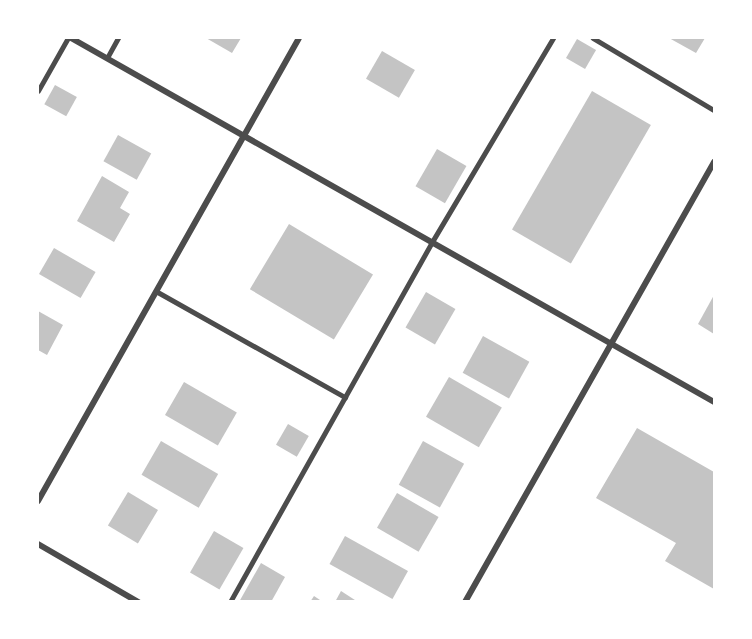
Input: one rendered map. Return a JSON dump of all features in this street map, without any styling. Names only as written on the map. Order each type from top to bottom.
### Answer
[{"type":"street","points":[[69,38],[714,402]]},
{"type":"street","points":[[38,501],[299,38]]},
{"type":"street","points":[[465,602],[714,162]]},
{"type":"street","points":[[38,544],[138,602]]},
{"type":"lane","points":[[38,89],[69,38]]},
{"type":"lane","points":[[107,58],[118,38]]},
{"type":"lane","points":[[230,602],[432,242],[553,38]]},
{"type":"lane","points":[[593,38],[714,110]]},
{"type":"lane","points":[[156,291],[345,397]]},
{"type":"building","points":[[206,38],[241,38],[232,53]]},
{"type":"building","points":[[669,38],[705,38],[696,53]]},
{"type":"building","points":[[577,39],[596,50],[585,69],[566,58]]},
{"type":"building","points":[[382,51],[415,70],[399,98],[366,79]]},
{"type":"building","points":[[55,85],[77,97],[66,116],[44,104]]},
{"type":"building","points":[[592,91],[651,125],[571,264],[512,230]]},
{"type":"building","points":[[118,135],[151,153],[137,180],[103,161]]},
{"type":"building","points":[[437,149],[466,166],[445,203],[416,186]]},
{"type":"building","points":[[102,176],[129,192],[120,208],[130,214],[114,242],[77,221]]},
{"type":"building","points":[[289,224],[373,274],[334,340],[250,289]]},
{"type":"building","points":[[54,248],[96,272],[81,298],[39,274]]},
{"type":"building","points":[[426,292],[455,309],[435,345],[406,328]]},
{"type":"building","points":[[714,295],[714,334],[698,324]]},
{"type":"building","points":[[38,311],[63,325],[47,355],[38,350]]},
{"type":"building","points":[[483,336],[529,362],[509,398],[463,373]]},
{"type":"building","points":[[449,377],[502,408],[479,447],[426,417]]},
{"type":"building","points":[[184,382],[237,412],[218,445],[165,415]]},
{"type":"building","points":[[288,424],[309,436],[297,457],[276,445]]},
{"type":"building","points":[[637,428],[714,472],[714,589],[665,561],[676,543],[596,498]]},
{"type":"building","points":[[161,441],[218,474],[199,508],[142,475]]},
{"type":"building","points":[[423,441],[464,464],[440,508],[399,485]]},
{"type":"building","points":[[128,492],[158,510],[138,543],[108,525]]},
{"type":"building","points":[[397,493],[439,517],[419,552],[377,528]]},
{"type":"building","points":[[214,531],[243,548],[219,590],[190,573]]},
{"type":"building","points":[[345,536],[408,571],[392,599],[329,564]]},
{"type":"building","points":[[261,563],[285,577],[271,602],[239,602]]},
{"type":"building","points":[[341,591],[358,602],[335,602]]},
{"type":"building","points":[[314,596],[323,602],[310,602]]}]
